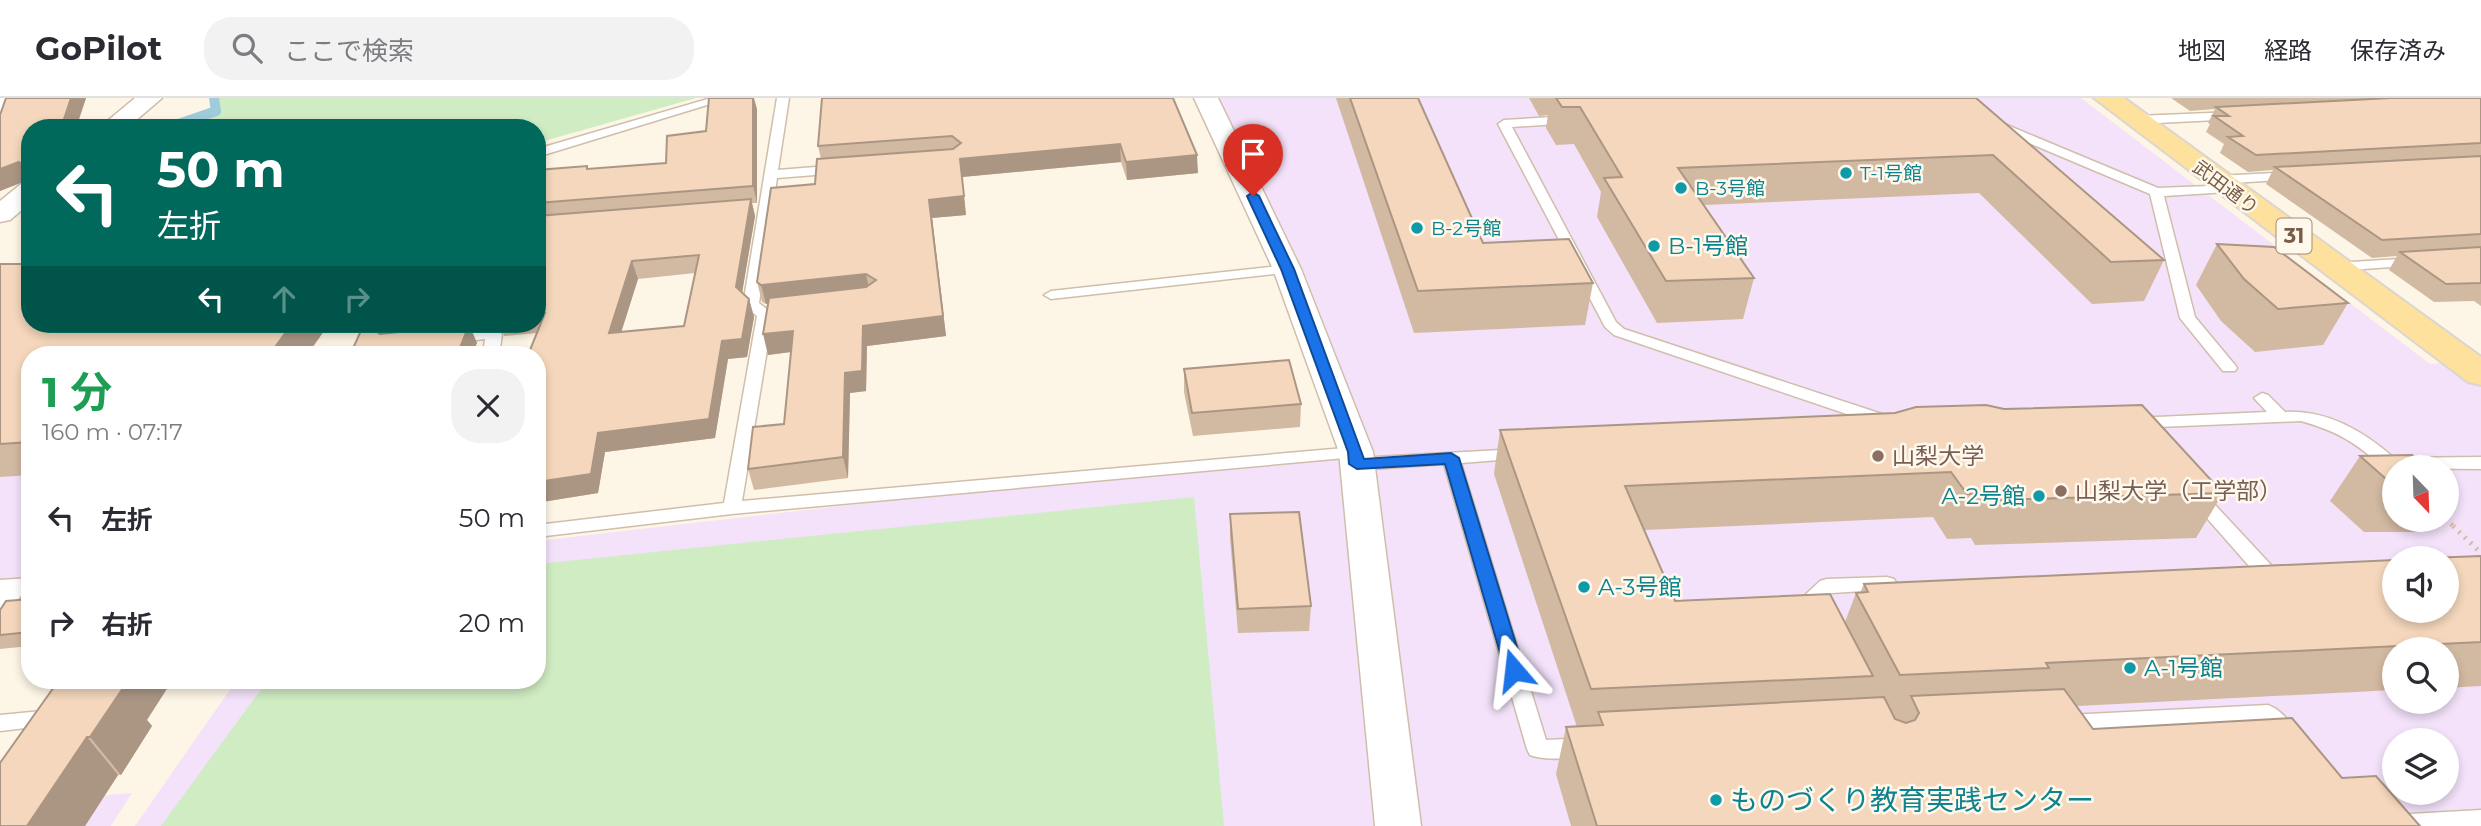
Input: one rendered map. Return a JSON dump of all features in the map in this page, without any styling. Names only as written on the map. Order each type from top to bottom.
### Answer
[{"type":"main road","name":"武田通り","points":[[2107,98],[2481,374]]},
{"type":"street","points":[[0,105],[42,98]]},
{"type":"street","points":[[123,119],[150,98]]},
{"type":"street","points":[[1206,98],[1287,269],[1357,458],[1398,826]]},
{"type":"street","points":[[0,214],[21,197]]},
{"type":"lane","points":[[546,150],[724,98]]},
{"type":"lane","points":[[732,508],[765,314],[769,311],[751,305],[760,208],[773,174],[783,98]]},
{"type":"lane","points":[[2137,120],[2243,116]]},
{"type":"lane","points":[[1979,117],[2156,192],[2312,174]]},
{"type":"lane","points":[[1588,120],[1504,124],[1610,324],[1619,332],[1898,431],[1865,435]]},
{"type":"lane","points":[[773,174],[851,168]]},
{"type":"lane","points":[[2156,192],[2188,318],[2229,368]]},
{"type":"lane","points":[[2335,267],[2428,261]]},
{"type":"lane","points":[[1051,295],[1287,269]]},
{"type":"lane","points":[[427,341],[494,334],[492,346]]},
{"type":"lane","points":[[2262,398],[2281,417]]},
{"type":"lane","points":[[2149,443],[2125,424],[2302,416],[2331,424],[2361,438],[2390,464],[2480,464]]},
{"type":"lane","points":[[546,530],[732,508],[1357,458],[1451,458],[1535,453]]},
{"type":"lane","points":[[1451,458],[1538,749],[1607,745]]},
{"type":"lane","points":[[2184,482],[2264,570]]},
{"type":"lane","points":[[2236,571],[2290,569]]},
{"type":"lane","points":[[1822,633],[1816,621],[1814,596],[1827,586],[1900,583]]},
{"type":"lane","points":[[0,608],[16,586]]},
{"type":"lane","points":[[2049,723],[2268,713],[2302,754]]},
{"type":"lane","points":[[0,723],[78,716]]},
{"type":"lane","points":[[2363,823],[2481,820]]},
{"type":"path","points":[[2459,532],[2481,553]]},
{"type":"shaded area","name":"山梨大学","points":[[1218,98],[2081,98],[2430,364],[2481,360],[2481,826],[135,826],[230,689],[546,689],[546,540],[1371,445],[1302,267]]},
{"type":"shaded area","points":[[21,380],[21,586],[0,587],[0,381]]},
{"type":"shaded area","points":[[132,793],[111,826],[0,826],[0,804]]},
{"type":"green space","points":[[214,98],[696,98],[546,140],[546,119],[197,119],[216,111]]},
{"type":"green space","points":[[1194,497],[1224,826],[161,826],[261,689],[546,689],[546,563]]},
{"type":"building","points":[[6,98],[71,98],[64,119],[21,119],[21,164],[19,162],[0,169],[0,115]]},
{"type":"building","points":[[709,98],[753,98],[753,186],[546,202],[546,169],[666,163],[667,136],[706,131]]},
{"type":"building","points":[[822,98],[1173,98],[1197,155],[1126,162],[1120,144],[960,159],[964,196],[929,200],[943,316],[863,326],[862,371],[845,373],[843,457],[748,469],[753,427],[784,424],[793,331],[763,334],[769,298],[866,287],[876,280],[866,274],[761,285],[757,282],[771,188],[815,184],[817,159],[953,149],[961,143],[952,136],[818,146]]},
{"type":"building","points":[[1350,98],[1418,98],[1483,243],[1569,239],[1593,283],[1418,291]]},
{"type":"building","points":[[1556,98],[1976,98],[2164,260],[2111,262],[1993,155],[1678,168],[1754,278],[1666,281],[1604,178],[1622,177],[1580,107],[1562,107]]},
{"type":"building","points":[[2391,98],[2481,98],[2481,143],[2256,155],[2228,137],[2243,136],[2214,116],[2229,116],[2216,107]]},
{"type":"building","points":[[2481,156],[2481,234],[2382,240],[2275,167]]},
{"type":"building","points":[[751,199],[736,287],[749,299],[742,339],[722,341],[709,419],[598,433],[591,474],[546,481],[546,346],[532,346],[537,333],[546,333],[546,215]],"holes":[[[699,255],[684,326],[609,333],[632,261]]]},
{"type":"building","points":[[2217,244],[2274,247],[2348,303],[2278,309],[2244,279]]},
{"type":"building","points":[[2481,247],[2481,283],[2446,284],[2400,252]]},
{"type":"building","points":[[0,264],[21,264],[21,333],[285,333],[276,346],[21,346],[21,443],[0,444]]},
{"type":"building","points":[[360,333],[466,333],[461,346],[354,346]]},
{"type":"building","points":[[1289,360],[1301,404],[1192,413],[1184,369]]},
{"type":"building","points":[[1986,405],[2004,409],[2142,405],[2223,493],[1996,500],[1991,493],[1967,494],[1951,472],[1625,486],[1675,601],[1830,594],[1873,676],[1591,689],[1500,430],[1895,413],[1916,407]]},
{"type":"building","points":[[2360,456],[2382,456],[2382,475]]},
{"type":"building","points":[[1299,512],[1311,606],[1238,609],[1230,514]]},
{"type":"building","points":[[2481,556],[2481,642],[2459,643],[2459,637],[2382,637],[2382,647],[2046,663],[2049,668],[1900,675],[1856,593],[1868,592],[1864,584],[2382,561],[2382,623],[2459,623],[2459,557]]},
{"type":"building","points":[[21,600],[21,633],[0,635],[0,610],[6,601]]},
{"type":"building","points":[[53,689],[122,689],[27,826],[0,826],[0,763]]},
{"type":"building","points":[[2064,689],[2093,729],[2292,718],[2342,778],[2376,776],[2382,783],[2382,805],[2402,805],[2420,826],[1597,826],[1566,727],[1603,725],[1598,712],[1884,697],[1895,719],[1906,723],[1915,720],[1919,713],[1911,696]]},
{"type":"waterway","points":[[193,119],[216,111],[214,98]]},
{"type":"place","name":"T-1号館","points":[[1846,173]]},
{"type":"place","name":"B-3号館","points":[[1681,188]]},
{"type":"place","name":"B-2号館","points":[[1417,228]]},
{"type":"place","name":"B-1号館","points":[[1654,246]]},
{"type":"place","name":"山梨大学","points":[[1878,456]]},
{"type":"place","name":"山梨大学（工学部）","points":[[2061,491]]},
{"type":"place","name":"A-2号館","points":[[2039,496]]},
{"type":"place","name":"A-3号館","points":[[1584,587]]},
{"type":"place","name":"A-1号館","points":[[2130,668]]},
{"type":"place","name":"ものづくり教育実践センター","points":[[1716,800]]},
{"type":"route","points":[[1253,196],[1287,269],[1356,452],[1357,464],[1451,458],[1514,670]]}]
